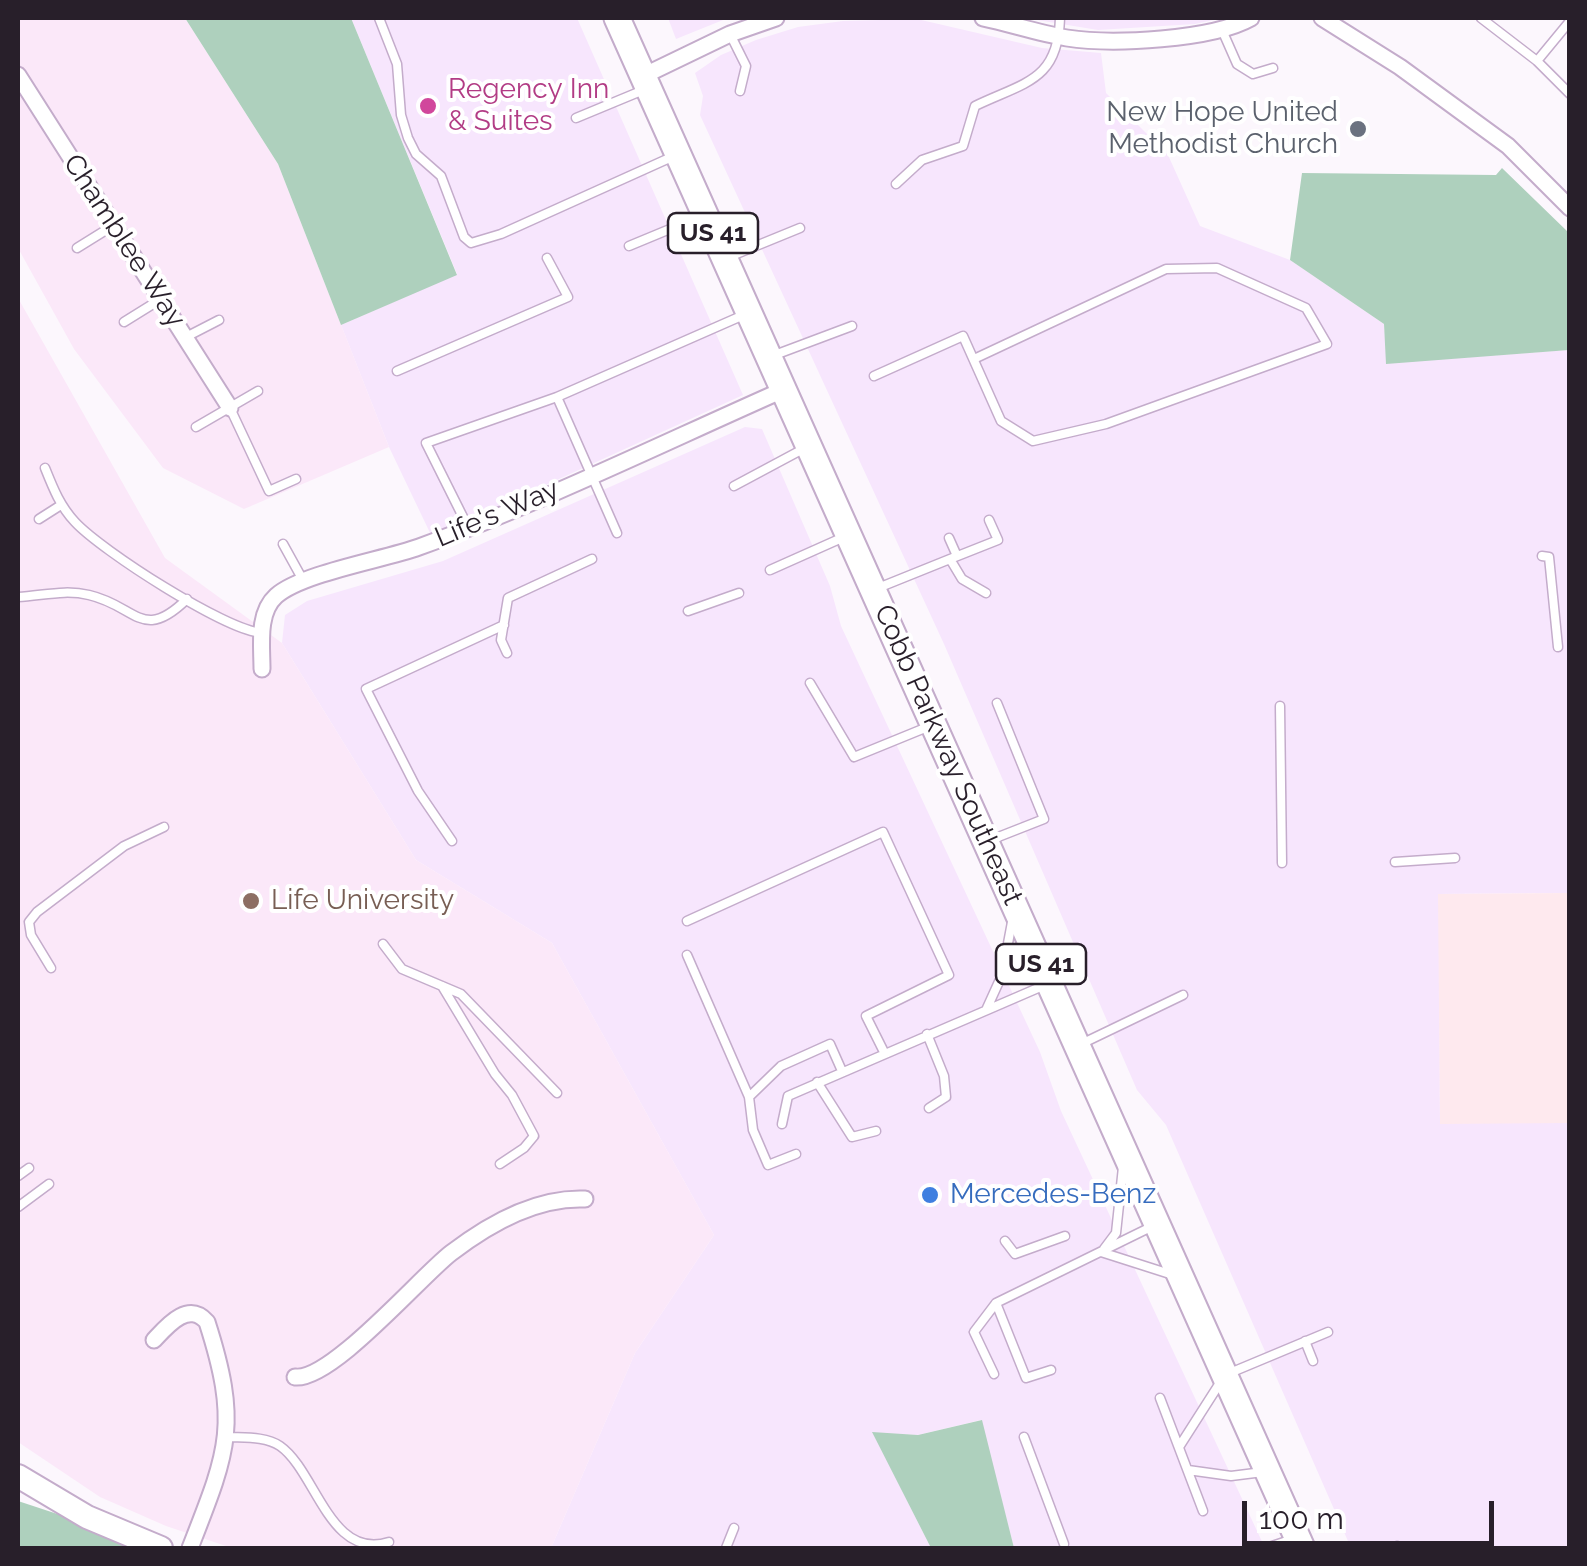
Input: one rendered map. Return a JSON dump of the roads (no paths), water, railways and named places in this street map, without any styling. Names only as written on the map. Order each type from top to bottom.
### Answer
[{"type":"main road","name":"Cobb Parkway Southeast","points":[[617,18],[1300,1543]]},
{"type":"street","points":[[646,82],[730,34],[776,18]]},
{"type":"street","points":[[983,18],[1058,36],[1106,39],[1191,36],[1222,30],[1252,18]]},
{"type":"street","points":[[1322,18],[1400,67],[1508,146],[1570,208]]},
{"type":"street","name":"Chamblee Way","points":[[18,74],[230,408]]},
{"type":"street","name":"Life's Way","points":[[262,669],[262,633],[272,600],[304,582],[468,527],[783,390]]},
{"type":"street","points":[[295,1377],[304,1378],[321,1370],[452,1252],[471,1240],[533,1204],[586,1199]]},
{"type":"street","points":[[154,1340],[177,1317],[189,1313],[205,1318],[225,1380],[227,1437],[219,1472],[190,1548]]},
{"type":"street","points":[[18,1476],[77,1512],[161,1548]]},
{"type":"lane","points":[[379,18],[396,64],[401,114],[412,147],[441,176],[464,237],[471,244],[502,234],[678,154]]},
{"type":"lane","points":[[896,184],[922,160],[963,146],[976,106],[1045,72],[1060,18]]},
{"type":"lane","points":[[1481,18],[1537,61],[1570,94]]},
{"type":"lane","points":[[1537,61],[1570,21]]},
{"type":"lane","points":[[1222,30],[1237,64],[1253,74],[1273,68]]},
{"type":"lane","points":[[730,34],[746,66],[740,91]]},
{"type":"lane","points":[[576,118],[646,82]]},
{"type":"lane","points":[[629,246],[705,214]]},
{"type":"lane","points":[[77,248],[114,225]]},
{"type":"lane","points":[[725,259],[800,228]]},
{"type":"lane","points":[[396,371],[568,297],[547,258]]},
{"type":"lane","points":[[874,376],[963,336],[1001,421],[1033,440],[1106,424],[1327,344],[1306,308],[1217,268],[1166,269],[974,360]]},
{"type":"lane","points":[[124,322],[161,299]]},
{"type":"lane","points":[[468,527],[426,442],[557,396],[749,313]]},
{"type":"lane","points":[[186,338],[219,320]]},
{"type":"lane","points":[[768,358],[852,326]]},
{"type":"lane","points":[[196,427],[258,392]]},
{"type":"lane","points":[[557,396],[617,533]]},
{"type":"lane","points":[[230,408],[268,491],[296,479]]},
{"type":"lane","points":[[734,486],[808,446]]},
{"type":"lane","points":[[45,468],[62,505],[95,541],[230,625],[262,633]]},
{"type":"lane","points":[[39,519],[62,505]]},
{"type":"lane","points":[[874,590],[998,540],[989,520]]},
{"type":"lane","points":[[770,570],[848,534]]},
{"type":"lane","points":[[949,538],[962,579],[986,594]]},
{"type":"lane","points":[[283,544],[304,582]]},
{"type":"lane","points":[[1542,556],[1550,557],[1558,647]]},
{"type":"lane","points":[[507,652],[501,640],[508,598],[592,559]]},
{"type":"lane","points":[[18,598],[48,592],[88,594],[145,620],[157,621],[168,617],[188,599]]},
{"type":"lane","points":[[688,611],[738,593]]},
{"type":"lane","points":[[452,841],[418,791],[366,688],[504,625]]},
{"type":"lane","points":[[810,683],[854,758],[934,724]]},
{"type":"lane","points":[[986,842],[1044,819],[997,703]]},
{"type":"lane","points":[[1280,706],[1282,863]]},
{"type":"lane","points":[[51,968],[31,935],[29,922],[37,912],[124,846],[164,827]]},
{"type":"lane","points":[[686,921],[884,832],[950,976],[866,1016],[884,1052]]},
{"type":"lane","points":[[1395,862],[1455,858]]},
{"type":"lane","points":[[987,1008],[1002,975],[1014,903]]},
{"type":"lane","points":[[383,944],[402,969],[462,994],[558,1093]]},
{"type":"lane","points":[[687,955],[749,1096],[752,1130],[768,1165],[796,1154]]},
{"type":"lane","points":[[782,1124],[788,1096],[1049,983]]},
{"type":"lane","points":[[442,986],[534,1136],[500,1164]]},
{"type":"lane","points":[[1078,1046],[1184,995]]},
{"type":"lane","points":[[927,1034],[944,1076],[946,1096],[929,1108]]},
{"type":"lane","points":[[749,1096],[781,1066],[830,1044],[842,1070]]},
{"type":"lane","points":[[817,1082],[852,1137],[876,1130]]},
{"type":"lane","points":[[1101,1252],[1116,1233],[1124,1150]]},
{"type":"lane","points":[[18,1176],[29,1168]]},
{"type":"lane","points":[[18,1207],[49,1184]]},
{"type":"lane","points":[[994,1374],[974,1332],[996,1304],[1158,1224]]},
{"type":"lane","points":[[1005,1241],[1015,1254],[1065,1236]]},
{"type":"lane","points":[[1101,1252],[1182,1278]]},
{"type":"lane","points":[[996,1304],[1026,1378],[1051,1370]]},
{"type":"lane","points":[[1179,1447],[1225,1374],[1328,1332]]},
{"type":"lane","points":[[1305,1341],[1313,1361]]},
{"type":"lane","points":[[1160,1398],[1204,1511]]},
{"type":"lane","points":[[227,1437],[267,1440],[283,1448],[328,1514],[351,1537],[375,1546],[389,1542]]},
{"type":"lane","points":[[1024,1437],[1064,1544]]},
{"type":"lane","points":[[1188,1470],[1232,1476],[1268,1471]]},
{"type":"lane","points":[[726,1548],[734,1528]]},
{"type":"lane","points":[[1266,1548],[1300,1543]]},
{"type":"place","name":"Regency Inn & Suites","points":[[428,106]]},
{"type":"place","name":"New Hope United Methodist Church","points":[[1358,129]]},
{"type":"place","name":"Life University","points":[[251,901]]},
{"type":"place","name":"Mercedes-Benz","points":[[930,1195]]}]
